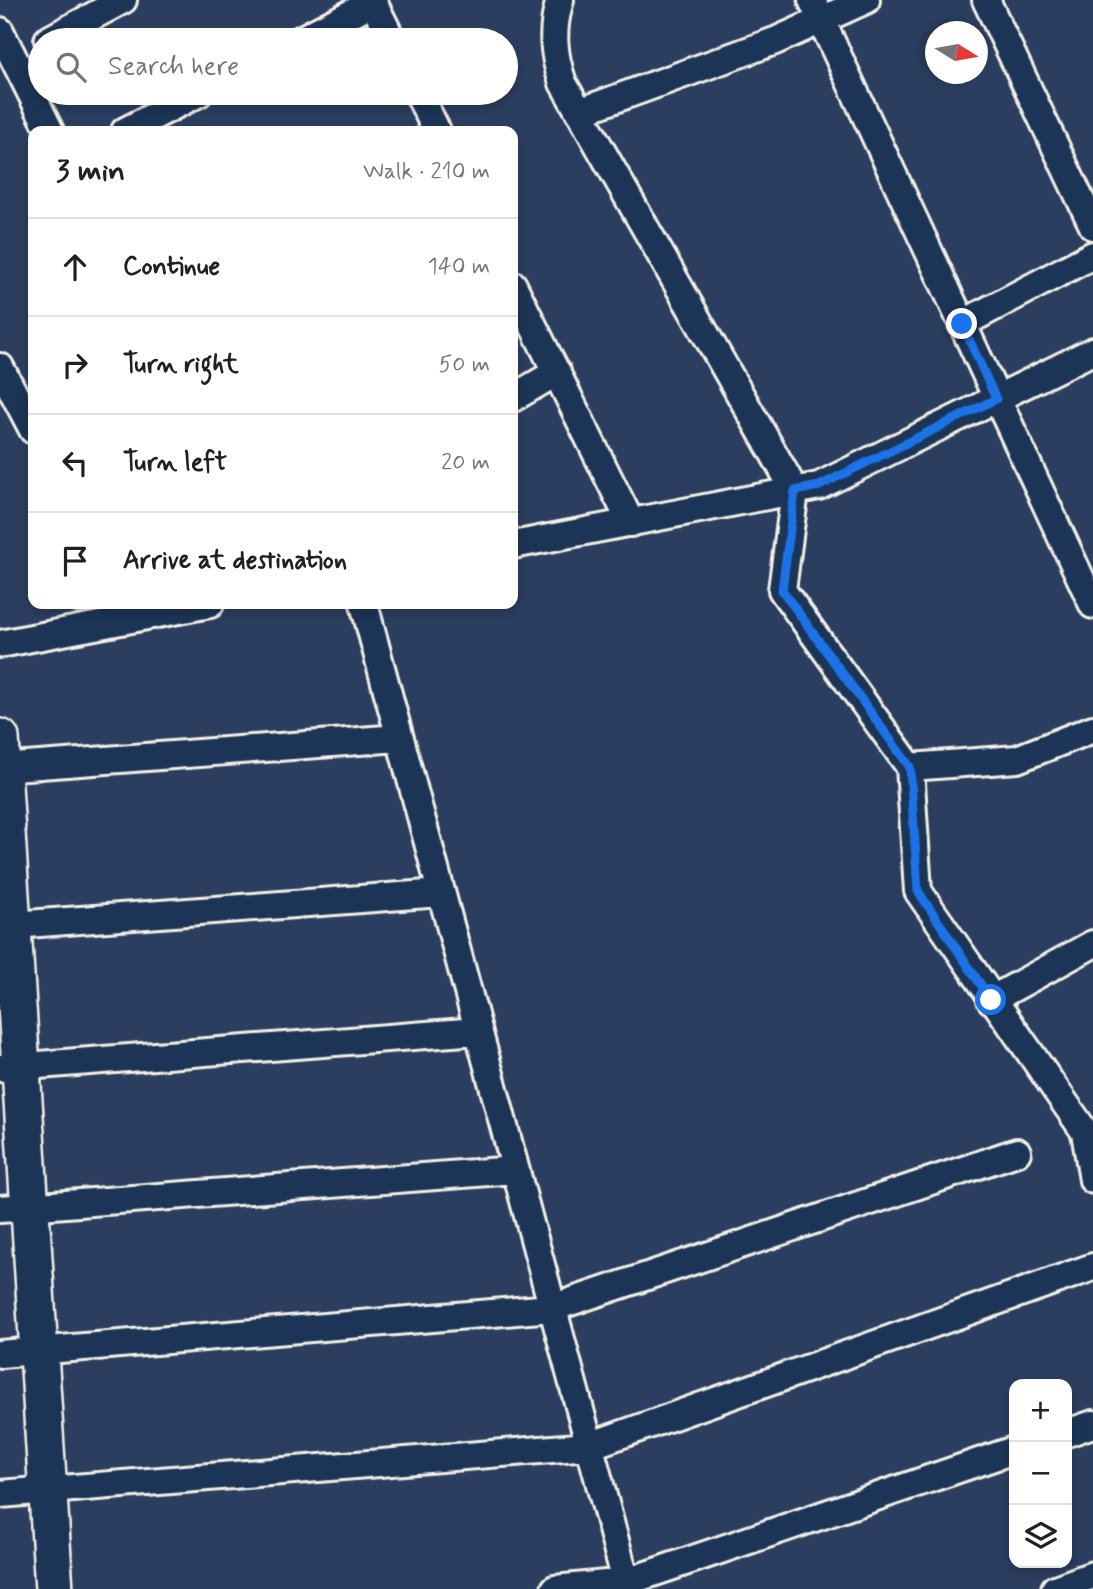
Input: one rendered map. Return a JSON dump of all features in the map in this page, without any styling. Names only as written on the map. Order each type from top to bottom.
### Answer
[{"type":"street","points":[[71,28],[124,0]]},
{"type":"street","points":[[560,0],[553,28],[554,57],[563,83],[795,491],[782,590],[910,767],[918,891],[1084,1132],[1093,1180]]},
{"type":"street","points":[[579,112],[775,41],[817,9],[866,0]]},
{"type":"street","points":[[986,0],[1093,226]]},
{"type":"street","points":[[322,28],[372,1],[385,28]]},
{"type":"street","points":[[817,9],[1093,605]]},
{"type":"street","points":[[0,31],[28,86]]},
{"type":"street","points":[[14,58],[28,50]]},
{"type":"street","points":[[37,105],[48,126]]},
{"type":"street","points":[[135,126],[176,105]]},
{"type":"street","points":[[422,105],[430,126]]},
{"type":"street","points":[[962,324],[1093,255]]},
{"type":"street","points":[[518,295],[631,523]]},
{"type":"street","points":[[518,544],[819,486],[1093,351]]},
{"type":"street","points":[[0,367],[28,415]]},
{"type":"street","points":[[518,395],[557,372]]},
{"type":"street","points":[[0,644],[128,611],[151,609]]},
{"type":"street","points":[[364,609],[627,1586]]},
{"type":"street","points":[[910,767],[1017,759],[1093,729]]},
{"type":"street","points":[[54,1589],[38,1351],[15,1208],[1,758],[399,738]]},
{"type":"street","points":[[6,925],[441,893]]},
{"type":"street","points":[[991,1000],[1093,944]]},
{"type":"street","points":[[10,1067],[478,1031]]},
{"type":"street","points":[[0,1354],[552,1308],[1017,1152]]},
{"type":"street","points":[[15,1208],[515,1170]]},
{"type":"street","points":[[0,1494],[589,1446],[1093,1267]]},
{"type":"street","points":[[1072,1431],[1093,1424]]},
{"type":"street","points":[[555,1589],[627,1586],[1009,1453]]},
{"type":"street","points":[[1055,1589],[1093,1575]]},
{"type":"route","points":[[962,324],[996,399],[819,486],[795,491],[782,590],[910,767],[918,891],[991,1000]]}]
